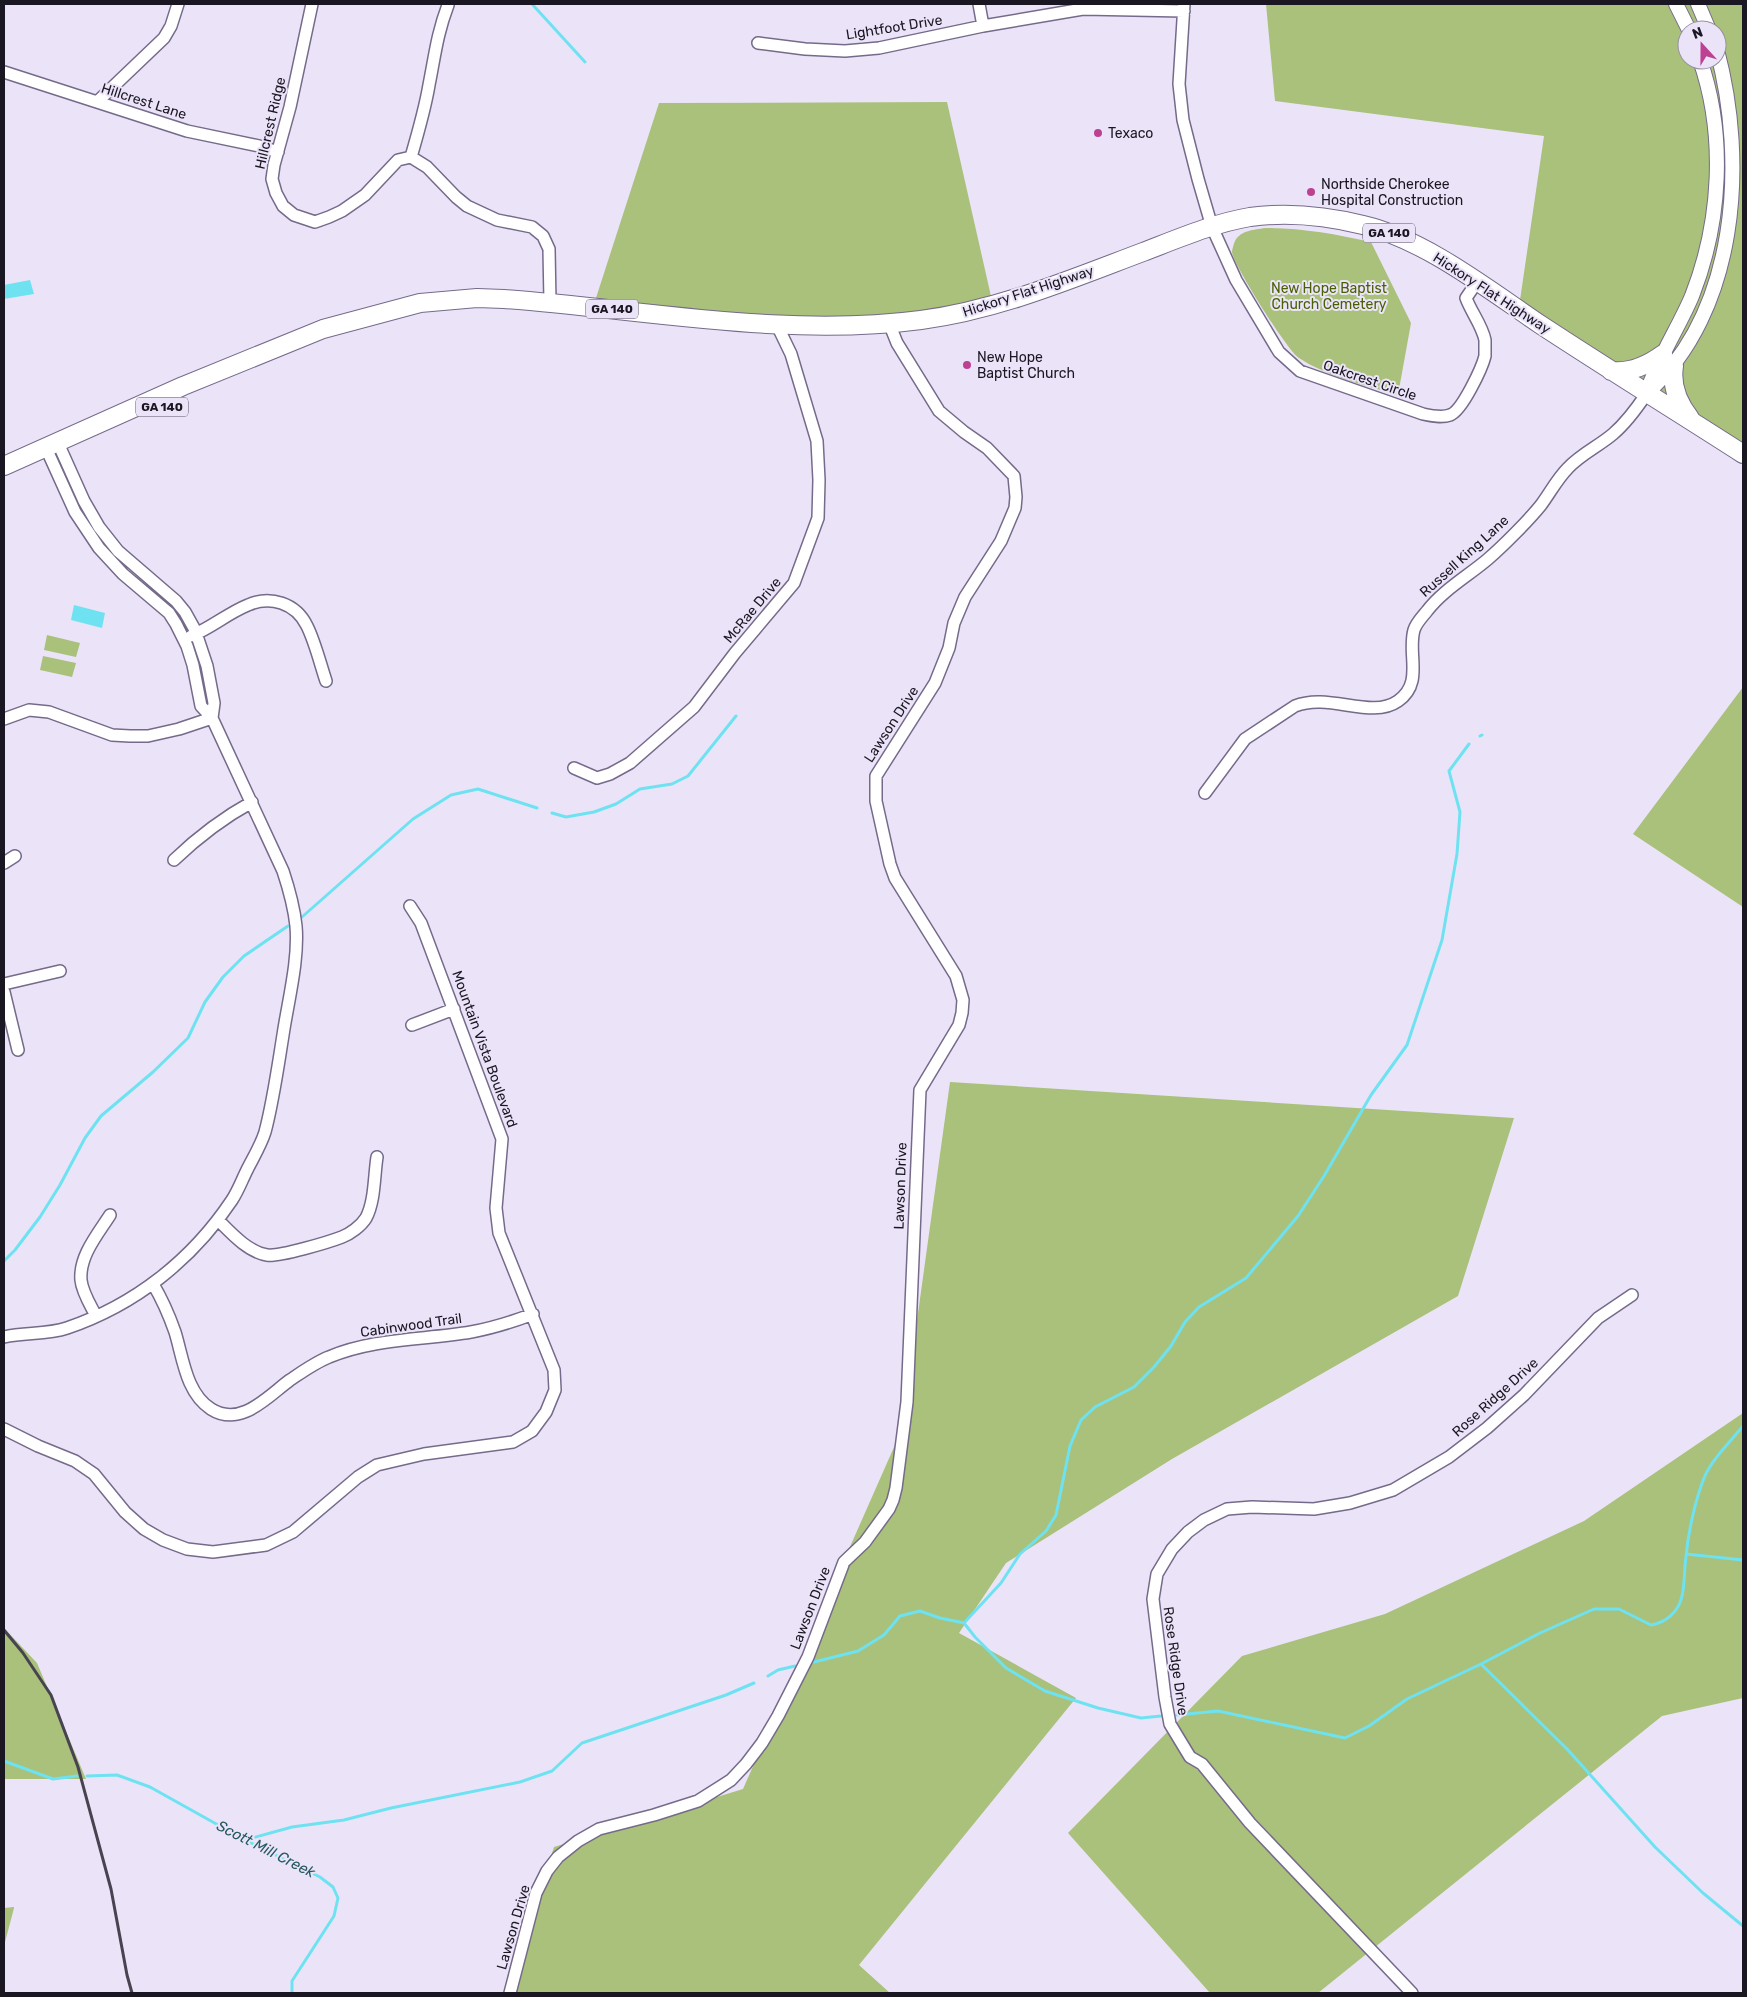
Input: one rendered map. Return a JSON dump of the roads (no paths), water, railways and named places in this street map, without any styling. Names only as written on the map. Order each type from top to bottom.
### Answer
[{"type":"main road","name":"Hickory Flat Highway","points":[[4,477],[183,386],[323,329],[420,304],[477,298],[550,302],[777,325],[819,326],[922,320],[973,311],[1059,283],[1212,227],[1251,217],[1290,215],[1340,220],[1384,231],[1443,260],[1743,454]]},
{"type":"main road","points":[[1611,370],[1623,371],[1669,360],[1675,391],[1681,406],[1692,421]]},
{"type":"main road","name":"Hickory Flat Highway","points":[[4,466],[54,451]]},
{"type":"street","points":[[97,102],[164,38],[171,26],[178,4]]},
{"type":"street","name":"Hillcrest Ridge","points":[[312,4],[272,180],[283,206],[294,215],[315,222],[329,217],[354,204],[376,185],[398,160],[411,157]]},
{"type":"street","points":[[979,4],[983,26]]},
{"type":"street","points":[[1676,4],[1683,20]]},
{"type":"street","points":[[1698,4],[1705,20]]},
{"type":"street","points":[[448,5],[434,49],[424,112],[411,157],[427,167],[467,206],[497,220],[532,227],[543,236],[550,249],[550,302]]},
{"type":"street","points":[[1184,7],[1179,84],[1183,120],[1212,227]]},
{"type":"street","name":"Lightfoot Drive","points":[[758,43],[805,49],[845,51],[879,48],[983,26],[1083,9],[1184,7]]},
{"type":"street","points":[[1669,360],[1693,293],[1709,234],[1714,207],[1717,170],[1715,130],[1708,87],[1703,70]]},
{"type":"street","points":[[1647,393],[1669,360],[1695,332],[1709,301],[1725,252],[1733,212],[1736,169],[1734,125],[1722,70]]},
{"type":"street","name":"Hillcrest Lane","points":[[4,72],[187,131],[259,146],[278,152]]},
{"type":"street","name":"Oakcrest Circle","points":[[1212,227],[1236,280],[1279,352],[1288,362],[1300,371],[1437,417],[1451,415],[1459,408],[1478,374],[1484,356],[1485,342],[1483,333],[1466,298],[1477,282]]},
{"type":"street","name":"Lawson Drive","points":[[510,1993],[536,1893],[547,1871],[558,1857],[578,1841],[599,1829],[698,1801],[730,1780],[746,1764],[762,1743],[778,1716],[808,1657],[844,1562],[864,1542],[880,1521],[888,1509],[896,1488],[907,1402],[920,1090],[956,1031],[962,1013],[963,1000],[956,976],[895,878],[890,864],[876,801],[876,776],[935,683],[949,648],[954,623],[965,597],[1002,541],[1015,508],[1016,496],[1014,476],[988,448],[964,432],[939,411],[897,343],[889,323]]},
{"type":"street","name":"McRae Drive","points":[[574,768],[597,778],[610,774],[630,763],[694,707],[735,653],[794,583],[818,518],[820,480],[817,441],[791,354],[777,325]]},
{"type":"street","name":"Russell King Lane","points":[[1205,793],[1245,739],[1295,706],[1303,703],[1333,702],[1376,709],[1386,707],[1398,701],[1409,687],[1414,675],[1414,629],[1428,610],[1446,591],[1489,558],[1540,506],[1568,468],[1613,434],[1630,416],[1647,393]]},
{"type":"street","points":[[54,451],[99,527],[118,551],[176,601],[185,612],[196,634],[206,666],[214,703],[212,718]]},
{"type":"street","points":[[4,1337],[17,1334],[43,1334],[66,1328],[126,1303],[170,1270],[218,1220],[233,1199],[264,1133],[295,953],[296,926],[291,896],[283,871],[212,718],[201,706],[193,665],[184,639],[169,613],[123,574],[99,548],[75,512],[54,451]]},
{"type":"street","points":[[184,639],[248,605],[262,600],[277,601],[289,606],[307,625],[326,681]]},
{"type":"street","points":[[4,719],[29,710],[49,712],[112,735],[148,736],[180,729],[212,718]]},
{"type":"street","points":[[174,860],[216,822],[252,802]]},
{"type":"street","points":[[4,862],[15,856]]},
{"type":"street","name":"Mountain Vista Boulevard","points":[[4,1429],[38,1446],[75,1461],[94,1474],[125,1512],[144,1529],[163,1540],[187,1550],[213,1552],[266,1545],[293,1532],[358,1477],[377,1465],[424,1454],[513,1442],[532,1431],[546,1412],[555,1390],[554,1370],[499,1233],[496,1208],[502,1139],[421,922],[410,906]]},
{"type":"street","points":[[4,984],[60,971]]},
{"type":"street","points":[[4,992],[18,1050]]},
{"type":"street","points":[[412,1025],[454,1009]]},
{"type":"street","points":[[218,1220],[247,1246],[268,1255],[344,1237],[365,1218],[370,1204],[378,1157]]},
{"type":"street","points":[[96,1316],[81,1281],[82,1269],[87,1252],[110,1215]]},
{"type":"street","name":"Cabinwood Trail","points":[[152,1284],[163,1301],[191,1386],[199,1400],[212,1410],[229,1414],[246,1412],[261,1404],[291,1380],[329,1357],[367,1345],[470,1332],[501,1326],[532,1314]]},
{"type":"street","name":"Rose Ridge Drive","points":[[1412,1993],[1250,1823],[1202,1764],[1190,1757],[1185,1749],[1170,1724],[1165,1697],[1153,1599],[1157,1574],[1172,1549],[1188,1532],[1204,1520],[1227,1510],[1252,1507],[1314,1509],[1350,1503],[1393,1490],[1450,1457],[1488,1428],[1524,1395],[1598,1318],[1632,1295]]},
{"type":"water","points":[[30,280],[34,294],[4,299],[4,285]]},
{"type":"water","points":[[74,605],[105,613],[102,628],[71,620]]},
{"type":"waterway","points":[[532,4],[585,62]]},
{"type":"waterway","points":[[552,813],[566,817],[594,812],[616,804],[640,789],[672,784],[688,776],[736,716]]},
{"type":"waterway","points":[[964,1623],[1001,1583],[1020,1554],[1046,1531],[1056,1515],[1070,1446],[1081,1420],[1095,1407],[1134,1387],[1154,1367],[1171,1346],[1185,1322],[1199,1307],[1246,1278],[1298,1216],[1324,1176],[1371,1095],[1407,1045],[1442,940],[1457,854],[1460,812],[1449,771],[1469,744]]},
{"type":"waterway","points":[[302,917],[413,819],[451,795],[478,789],[537,808]]},
{"type":"waterway","points":[[4,1261],[15,1250],[40,1217],[60,1185],[85,1138],[101,1116],[153,1072],[188,1038],[205,1002],[223,977],[244,956],[288,926]]},
{"type":"waterway","points":[[1177,1715],[1218,1711],[1345,1738],[1369,1726],[1407,1699],[1481,1664],[1540,1633],[1594,1609],[1619,1609],[1651,1625],[1662,1622],[1675,1611],[1682,1596],[1690,1528],[1704,1478],[1716,1457],[1743,1426]]},
{"type":"waterway","points":[[1686,1554],[1743,1560]]},
{"type":"waterway","points":[[814,1662],[858,1651],[884,1635],[900,1616],[920,1611],[964,1623],[975,1637],[1006,1668],[1045,1691],[1098,1708],[1141,1718],[1161,1716]]},
{"type":"waterway","points":[[1481,1664],[1568,1750],[1655,1847],[1703,1893],[1743,1926]]},
{"type":"waterway","points":[[768,1676],[778,1670],[795,1666]]},
{"type":"waterway","points":[[245,1840],[292,1827],[344,1820],[391,1808],[520,1782],[552,1771],[582,1743],[726,1695],[754,1683]]},
{"type":"waterway","name":"Scott Mill Creek","points":[[4,1761],[53,1779],[77,1776]]},
{"type":"waterway","name":"Scott Mill Creek","points":[[87,1776],[117,1775],[150,1787],[245,1840],[320,1877],[333,1887],[338,1898],[334,1916],[292,1981],[292,1993]]},
{"type":"railway","points":[[4,1630],[23,1653],[51,1695],[78,1767],[111,1889],[132,1993]]},
{"type":"place","name":"Texaco","points":[[1098,133]]},
{"type":"place","name":"Northside Cherokee Hospital Construction","points":[[1311,192]]},
{"type":"place","name":"New Hope Baptist Church","points":[[967,365]]},
{"type":"park label","name":"New Hope Baptist Church Cemetery","points":[[1329,296]]}]
